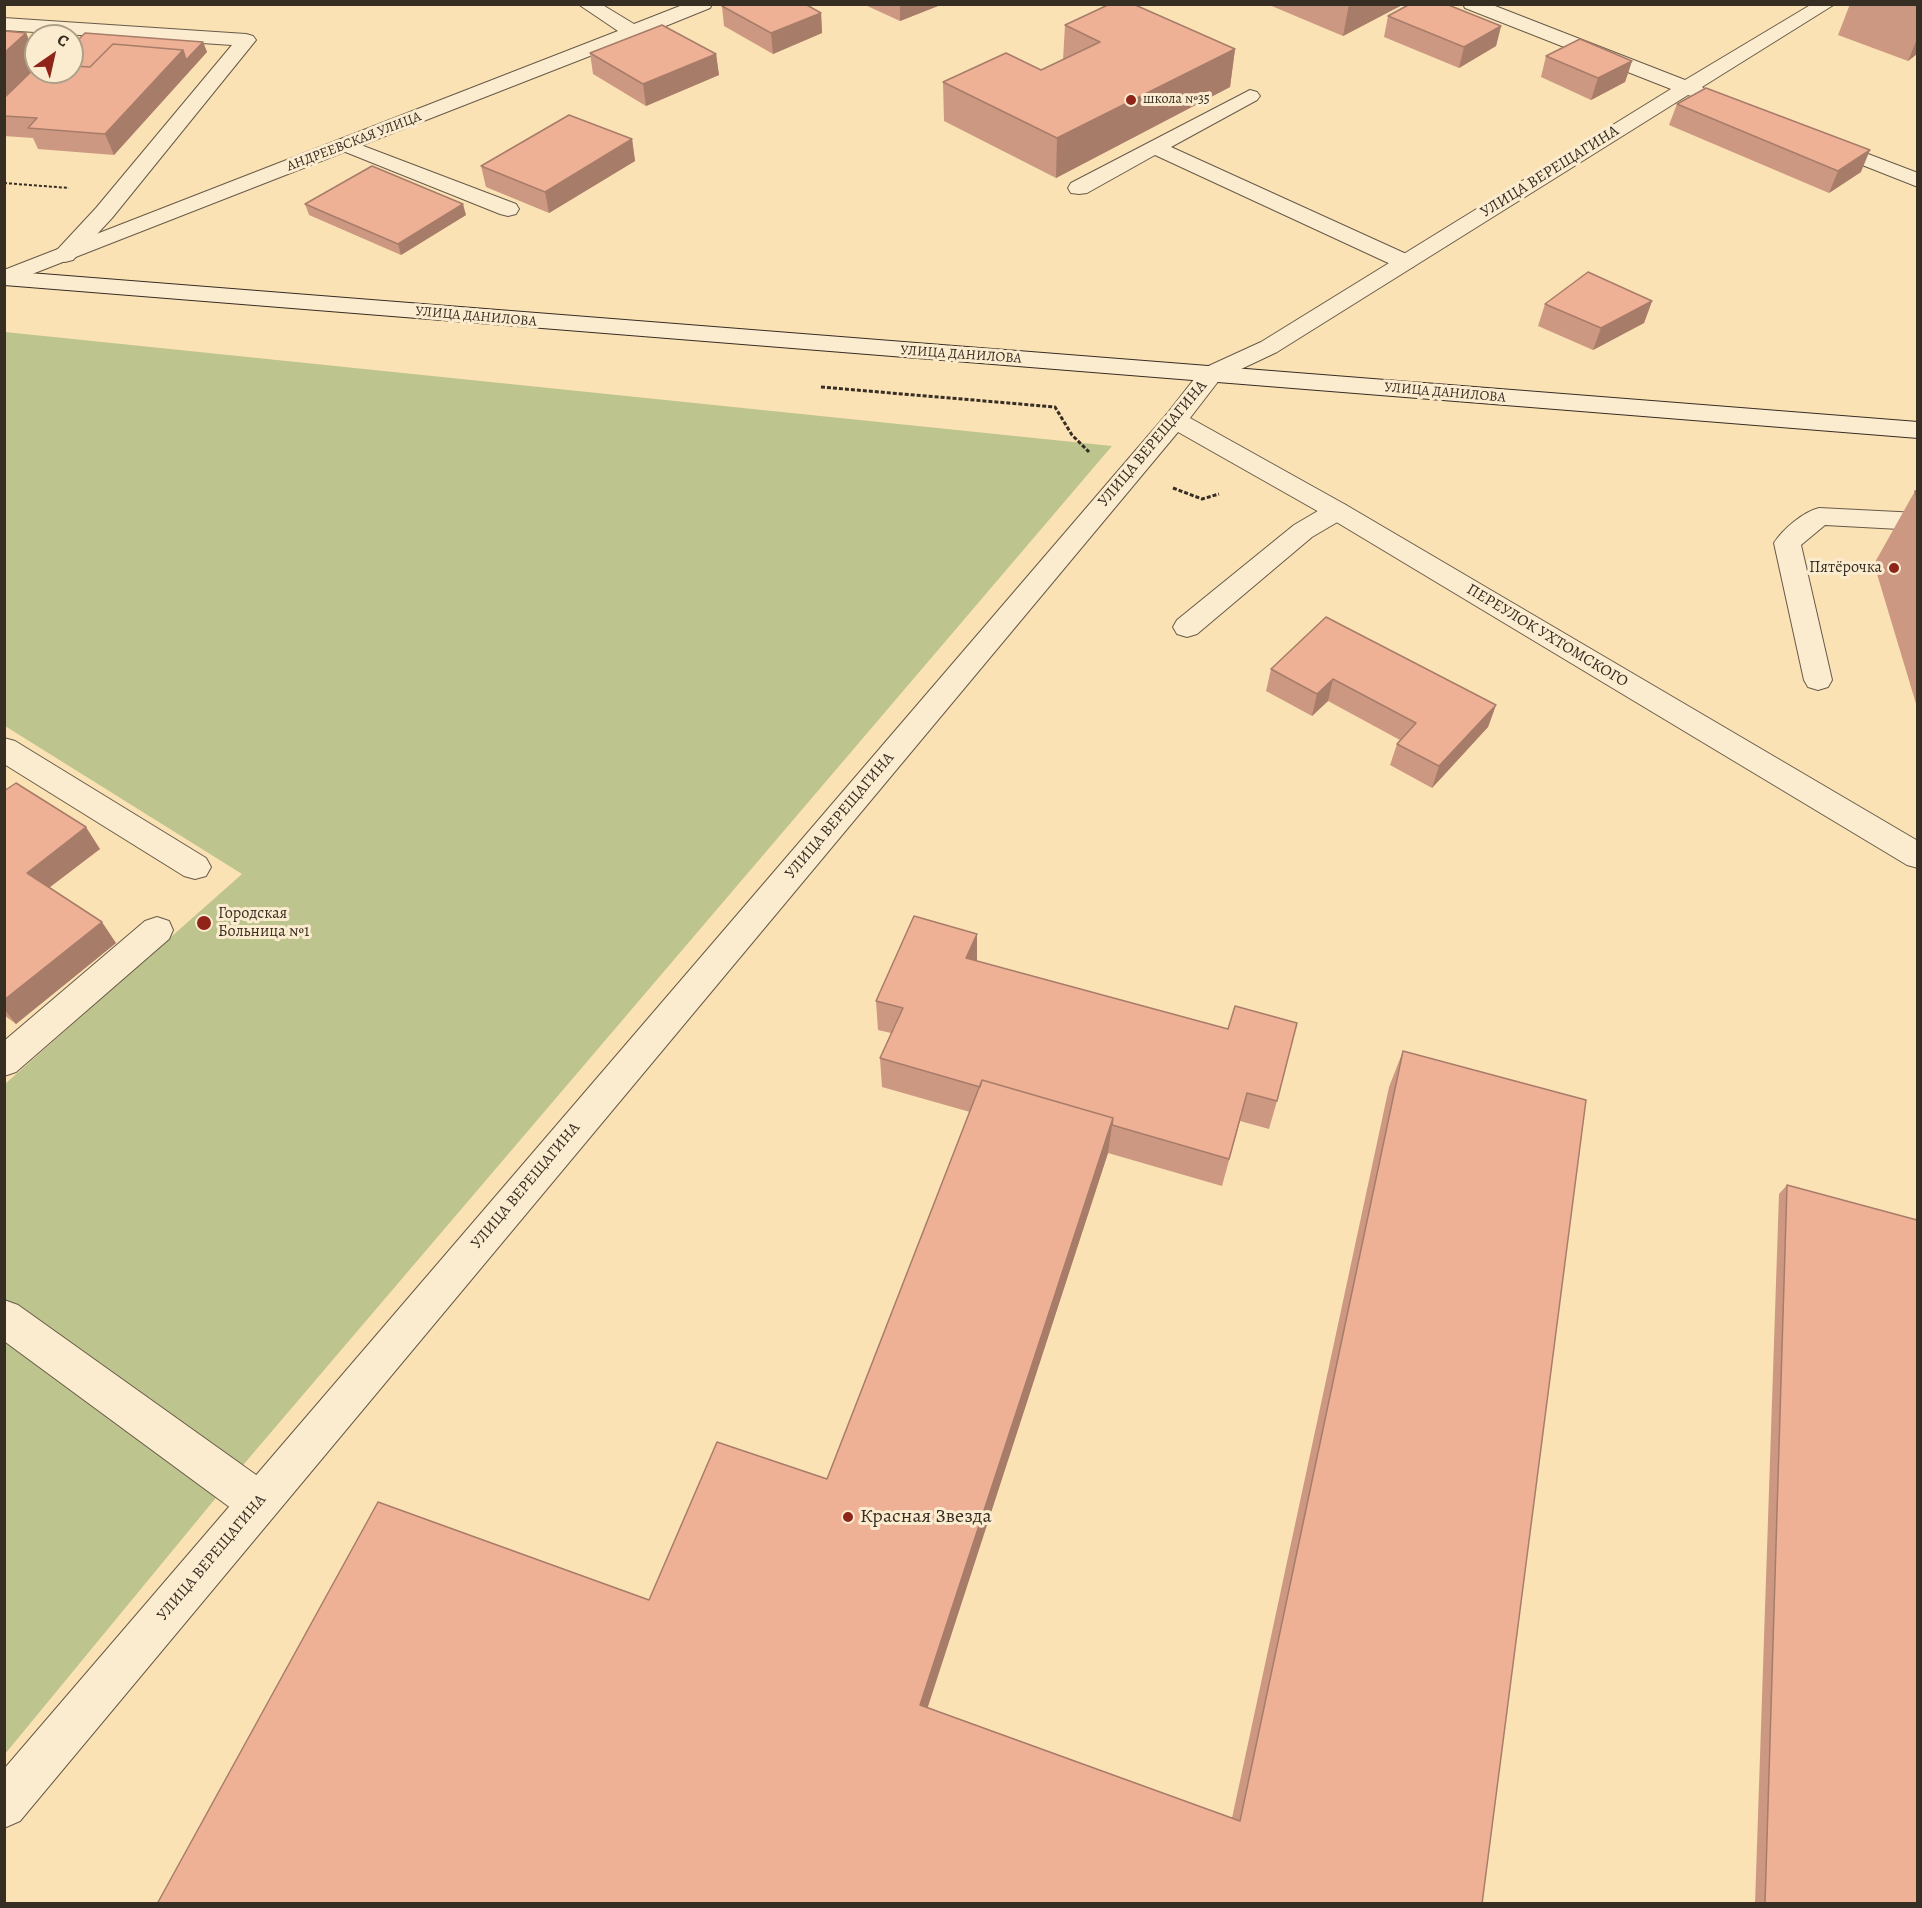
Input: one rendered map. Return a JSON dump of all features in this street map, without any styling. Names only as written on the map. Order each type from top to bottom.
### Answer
[{"type":"street","points":[[587,4],[634,32]]},
{"type":"street","name":"АНДРЕЕВСКАЯ УЛИЦА","points":[[4,278],[703,4]]},
{"type":"street","points":[[1472,4],[1719,101]]},
{"type":"street","name":"УЛИЦА ВЕРЕЩАГИНА","points":[[4,1805],[1133,470],[1211,374],[1269,346],[1826,4]]},
{"type":"street","points":[[103,30],[119,13]]},
{"type":"street","points":[[4,24],[246,40],[121,193],[65,255]]},
{"type":"street","points":[[1079,188],[1250,96]]},
{"type":"street","points":[[1807,137],[1917,181]]},
{"type":"street","points":[[345,145],[508,209]]},
{"type":"street","points":[[1154,147],[1405,262]]},
{"type":"street","name":"УЛИЦА ДАНИЛОВА","points":[[4,278],[1917,430]]},
{"type":"street","name":"ПЕРЕУЛОК УХТОМСКОГО","points":[[1175,420],[1337,511],[1917,856]]},
{"type":"street","points":[[1188,627],[1303,531],[1337,511]]},
{"type":"street","points":[[1818,680],[1787,543],[1819,516],[1917,522]]},
{"type":"street","points":[[4,749],[195,867]]},
{"type":"street","points":[[4,1062],[157,930]]},
{"type":"street","points":[[4,1318],[258,1502]]},
{"type":"path","points":[[4,183],[121,193]]},
{"type":"path","points":[[813,387],[1055,407],[1072,435],[1087,451],[1199,500],[1215,497],[1254,465]]},
{"type":"green space","points":[[5,332],[1112,446],[238,1471],[5,1754],[5,1084],[242,874],[5,726]]},
{"type":"building","points":[[725,4],[805,4],[821,13],[771,33],[722,6]]},
{"type":"building","points":[[1110,4],[1133,4],[1235,49],[1057,138],[943,82],[1006,53],[1041,70],[1100,42],[1065,25]]},
{"type":"building","points":[[1410,4],[1446,4],[1501,26],[1464,47],[1388,16]]},
{"type":"building","points":[[662,25],[716,54],[643,84],[590,53]]},
{"type":"building","points":[[4,31],[24,33],[24,35],[4,53]]},
{"type":"building","points":[[84,34],[203,42],[186,60],[183,50],[113,44],[90,67],[84,67]]},
{"type":"building","points":[[1580,39],[1632,61],[1598,78],[1546,56]]},
{"type":"building","points":[[113,44],[183,50],[105,134],[28,128],[37,118],[4,116],[4,98],[24,79],[24,84],[84,84],[84,67],[90,67]]},
{"type":"building","points":[[1706,88],[1870,150],[1838,171],[1677,104]]},
{"type":"building","points":[[569,115],[632,139],[545,192],[481,166]]},
{"type":"building","points":[[372,166],[463,204],[398,244],[305,204]]},
{"type":"building","points":[[1588,272],[1652,301],[1601,328],[1545,304]]},
{"type":"building","points":[[1326,617],[1496,705],[1439,766],[1397,744],[1416,723],[1333,679],[1317,694],[1271,669]]},
{"type":"building","points":[[16,783],[86,827],[27,873],[102,922],[4,1000],[4,791]]},
{"type":"building","points":[[914,916],[977,934],[966,958],[1228,1029],[1235,1006],[1297,1023],[1277,1101],[1247,1093],[1229,1159],[1112,1125],[1113,1118],[982,1080],[980,1087],[880,1058],[903,1008],[876,1001]]},
{"type":"building","points":[[1403,1051],[1586,1100],[1482,1904],[157,1904],[378,1502],[649,1600],[717,1442],[827,1479],[982,1080],[1113,1118],[920,1705],[1240,1821]]},
{"type":"building","points":[[1787,1185],[1917,1220],[1917,1904],[1765,1904]]},
{"type":"place","name":"школа №35","points":[[1131,100]]},
{"type":"place","name":"Пятёрочка","points":[[1894,568]]},
{"type":"place","name":"Городская Больница №1","points":[[204,923]]},
{"type":"place","name":"Красная Звезда","points":[[848,1517]]}]
